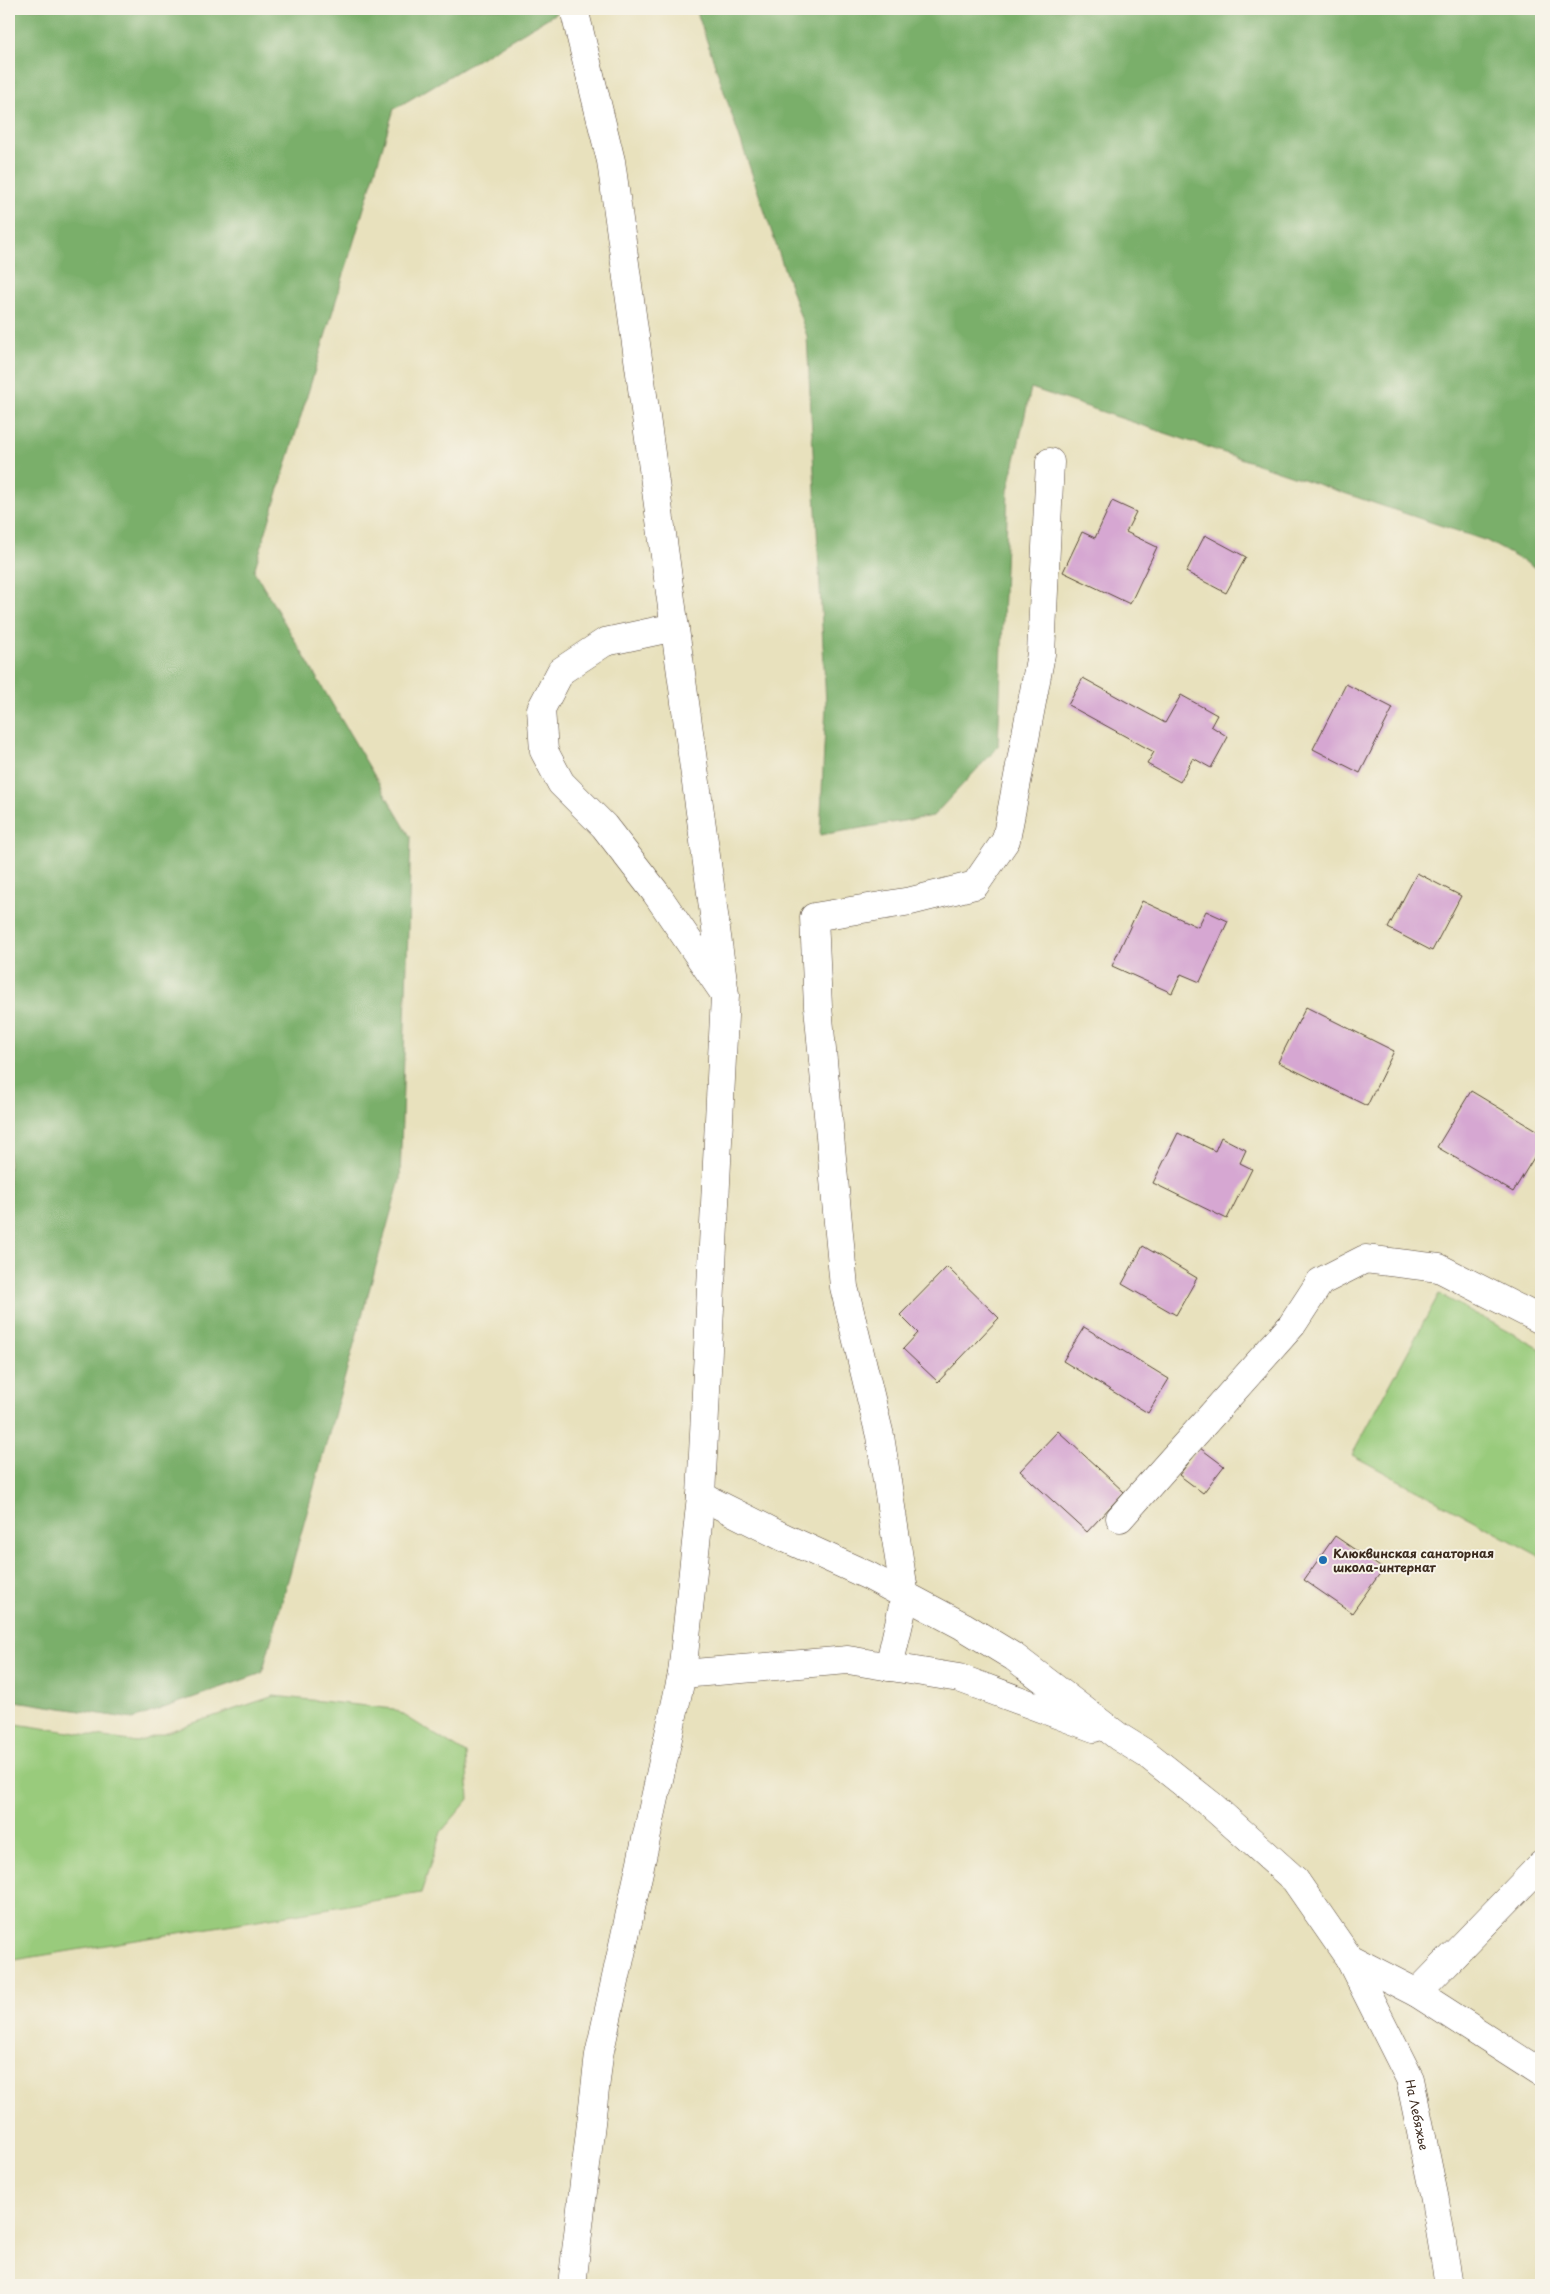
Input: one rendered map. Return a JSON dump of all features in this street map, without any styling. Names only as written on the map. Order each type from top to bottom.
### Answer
[{"type":"main road","points":[[572,2285],[599,2055],[682,1674],[701,1496],[725,995],[611,161],[574,9]]},
{"type":"main road","points":[[890,1667],[905,1597],[880,1436],[844,1287],[818,1007],[814,918],[911,901],[975,885],[1006,840],[1041,654],[1050,462]]},
{"type":"main road","points":[[675,627],[605,642],[562,671],[541,709],[544,750],[561,783],[604,826],[656,893],[725,995]]},
{"type":"main road","points":[[1120,1518],[1292,1326],[1320,1282],[1365,1259],[1439,1268],[1541,1320]]},
{"type":"main road","points":[[701,1496],[783,1537],[869,1576],[905,1597],[963,1626],[1014,1657],[1119,1737]]},
{"type":"main road","points":[[682,1674],[848,1660],[959,1678],[1119,1737]]},
{"type":"main road","name":"На Лебяжье","points":[[1119,1737],[1148,1755],[1210,1805],[1295,1880],[1350,1958],[1410,2079],[1435,2200],[1449,2285]]},
{"type":"main road","points":[[1417,1993],[1541,1865]]},
{"type":"main road","points":[[1350,1958],[1417,1993],[1541,2073]]},
{"type":"green space","points":[[9,9],[563,9],[394,109],[254,571],[411,838],[400,1180],[262,1673],[133,1719],[9,1700]]},
{"type":"green space","points":[[696,9],[1541,9],[1541,571],[1487,541],[1031,388],[1008,491],[998,747],[933,816],[820,835],[826,704],[807,336]]},
{"type":"green space","points":[[1439,1294],[1541,1349],[1541,1557],[1352,1455]]},
{"type":"green space","points":[[274,1696],[394,1709],[466,1754],[469,1799],[441,1832],[421,1893],[9,1961],[9,1723],[137,1742]]},
{"type":"building","points":[[1112,501],[1136,512],[1126,532],[1157,547],[1130,604],[1063,572],[1082,532],[1095,538]]},
{"type":"building","points":[[1205,535],[1246,557],[1226,593],[1186,572]]},
{"type":"building","points":[[1083,678],[1165,723],[1181,695],[1217,715],[1211,726],[1228,737],[1211,768],[1193,758],[1180,782],[1147,764],[1154,752],[1068,705]]},
{"type":"building","points":[[1346,684],[1393,708],[1360,773],[1313,749]]},
{"type":"building","points":[[1417,873],[1461,896],[1432,951],[1388,928]]},
{"type":"building","points":[[1142,901],[1198,927],[1206,911],[1228,921],[1200,982],[1181,974],[1172,993],[1112,966]]},
{"type":"building","points":[[1306,1007],[1394,1051],[1367,1106],[1278,1062]]},
{"type":"building","points":[[1471,1091],[1541,1133],[1541,1146],[1513,1192],[1437,1147]]},
{"type":"building","points":[[1178,1133],[1215,1151],[1221,1137],[1246,1150],[1240,1163],[1252,1169],[1227,1219],[1153,1183]]},
{"type":"building","points":[[1143,1246],[1197,1278],[1176,1315],[1122,1284]]},
{"type":"building","points":[[947,1267],[999,1318],[938,1382],[903,1349],[918,1333],[900,1315]]},
{"type":"building","points":[[1084,1327],[1169,1379],[1148,1413],[1063,1361]]},
{"type":"building","points":[[1058,1431],[1124,1492],[1087,1532],[1020,1471]]},
{"type":"building","points":[[1200,1448],[1224,1466],[1203,1493],[1179,1475]]},
{"type":"building","points":[[1335,1536],[1383,1569],[1352,1613],[1304,1580]]},
{"type":"place","name":"Клюквинская санаторная школа-интернат","points":[[1323,1560]]}]
